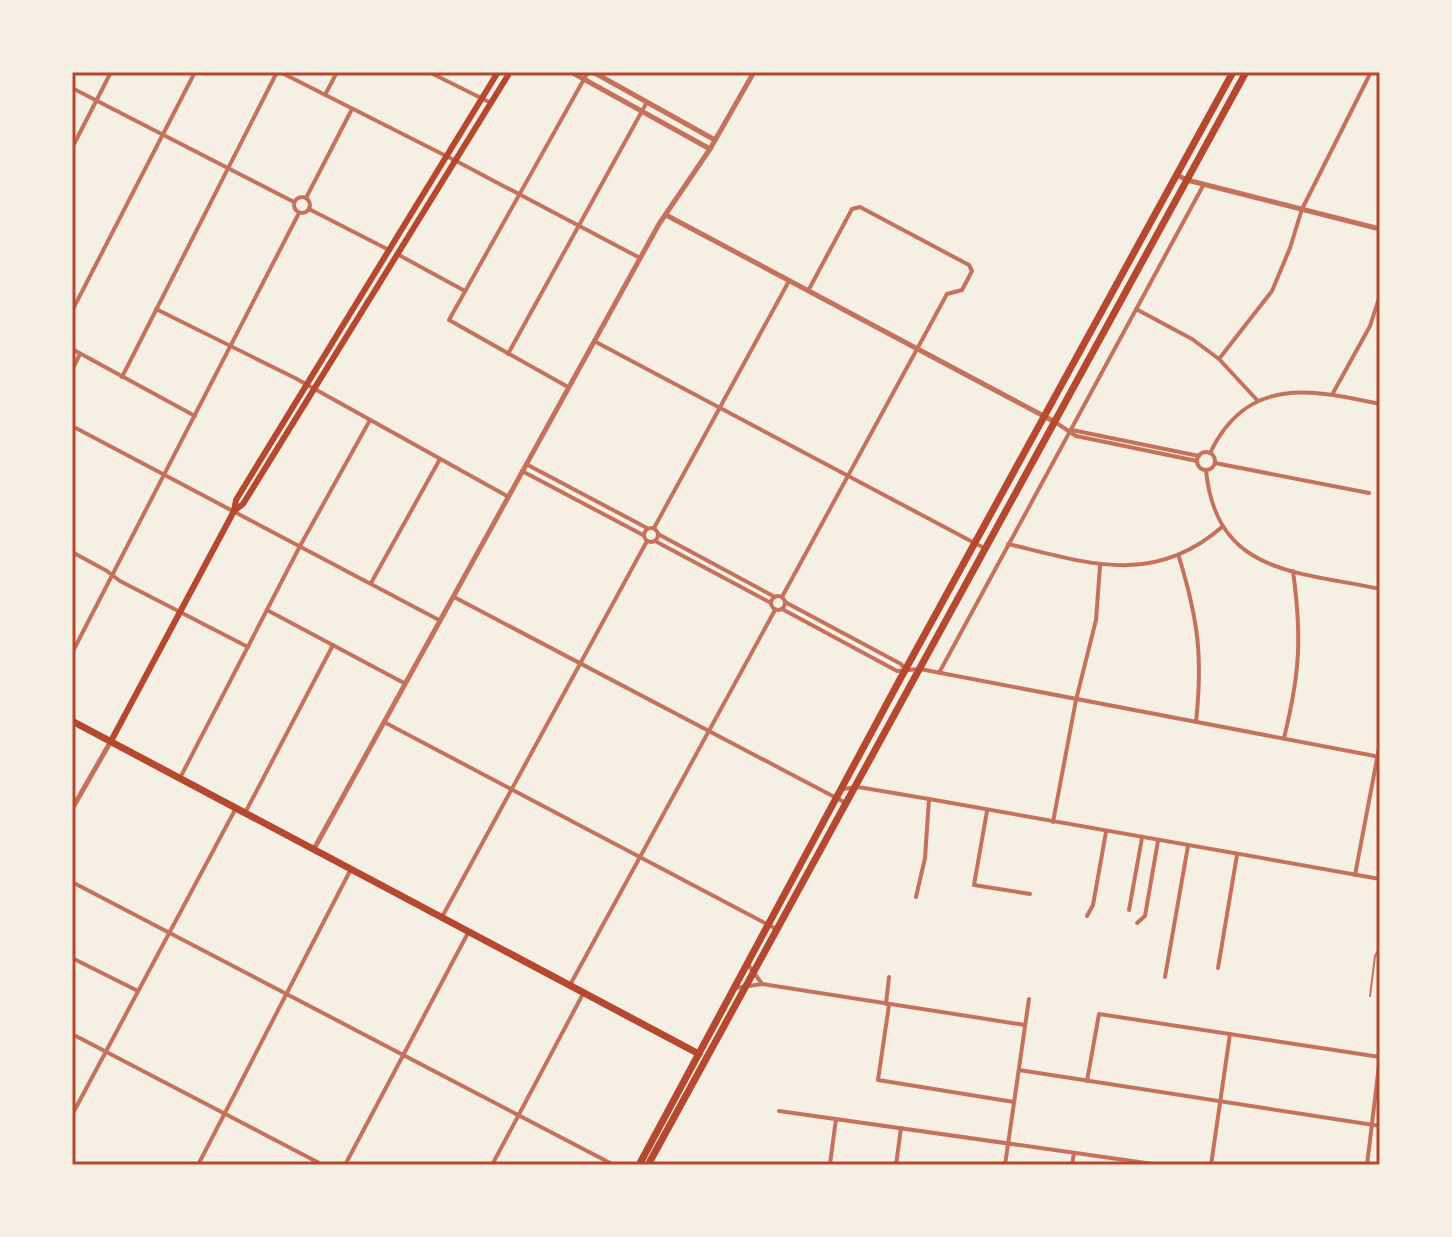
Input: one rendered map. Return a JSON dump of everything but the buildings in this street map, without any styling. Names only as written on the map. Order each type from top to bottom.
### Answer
[{"type":"main road","points":[[111,741],[234,511],[236,500],[498,72]]},
{"type":"main road","points":[[234,511],[243,504],[510,72]]},
{"type":"main road","points":[[639,1165],[834,798],[1233,72]]},
{"type":"main road","points":[[648,1165],[1246,72]]},
{"type":"main road","points":[[72,721],[708,1058]]},
{"type":"street","points":[[72,148],[111,72]]},
{"type":"street","points":[[72,311],[195,72]]},
{"type":"street","points":[[122,377],[278,72],[640,258]]},
{"type":"street","points":[[325,95],[337,72]]},
{"type":"street","points":[[429,72],[491,103]]},
{"type":"street","points":[[571,72],[710,149]]},
{"type":"street","points":[[568,387],[449,320],[584,79],[590,72],[715,140]]},
{"type":"street","points":[[314,849],[640,258],[710,149],[754,72]]},
{"type":"street","points":[[1219,359],[1272,291],[1302,209],[1371,72]]},
{"type":"street","points":[[72,88],[294,202]]},
{"type":"street","points":[[508,354],[647,102]]},
{"type":"street","points":[[306,198],[352,109]]},
{"type":"street","points":[[1177,175],[1380,229]]},
{"type":"street","points":[[939,673],[1204,184]]},
{"type":"street","points":[[300,197],[306,198],[309,209],[299,213],[295,210],[294,202],[300,197]]},
{"type":"street","points":[[782,609],[848,476],[947,294],[962,290],[972,271],[969,265],[860,207],[852,209],[808,291]]},
{"type":"street","points":[[309,209],[465,291]]},
{"type":"street","points":[[72,653],[299,213]]},
{"type":"street","points":[[666,215],[1070,430],[1198,459]]},
{"type":"street","points":[[654,528],[789,281]]},
{"type":"street","points":[[1333,394],[1370,326],[1380,295]]},
{"type":"street","points":[[156,309],[314,389],[507,496]]},
{"type":"street","points":[[1136,309],[1192,339],[1219,359],[1257,400]]},
{"type":"street","points":[[594,341],[985,549]]},
{"type":"street","points":[[72,349],[195,416]]},
{"type":"street","points":[[72,370],[80,354]]},
{"type":"street","points":[[1210,453],[1231,420],[1257,400],[1296,391],[1333,394],[1380,404]]},
{"type":"street","points":[[180,778],[300,546],[370,420]]},
{"type":"street","points":[[72,426],[439,620]]},
{"type":"street","points":[[1198,459],[1204,452],[1210,453]]},
{"type":"street","points":[[1210,453],[1215,463]]},
{"type":"street","points":[[370,583],[440,459]]},
{"type":"street","points":[[1198,459],[1200,468],[1206,470]]},
{"type":"street","points":[[526,463],[647,528],[654,528]]},
{"type":"street","points":[[1206,470],[1215,463],[1369,493]]},
{"type":"street","points":[[1206,470],[1211,505],[1222,527],[1248,554],[1271,565],[1380,589]]},
{"type":"street","points":[[522,471],[643,535],[647,541]]},
{"type":"street","points":[[1008,544],[1100,566],[1138,566],[1179,557],[1203,544],[1222,527]]},
{"type":"street","points":[[643,535],[647,528]]},
{"type":"street","points":[[654,528],[658,534],[901,664],[905,670]]},
{"type":"street","points":[[655,541],[658,534]]},
{"type":"street","points":[[647,541],[655,541],[771,603],[775,610]]},
{"type":"street","points":[[442,917],[647,541]]},
{"type":"street","points":[[72,552],[248,647]]},
{"type":"street","points":[[1179,557],[1194,604],[1200,646],[1196,722]]},
{"type":"street","points":[[1053,822],[1076,700],[1096,620],[1100,566]]},
{"type":"street","points":[[1284,738],[1300,659],[1300,621],[1292,570]]},
{"type":"street","points":[[452,595],[847,803]]},
{"type":"street","points":[[771,603],[775,597]]},
{"type":"street","points":[[775,610],[782,609],[897,671],[920,669],[1379,756]]},
{"type":"street","points":[[267,610],[404,683]]},
{"type":"street","points":[[570,985],[775,610]]},
{"type":"street","points":[[245,813],[333,645]]},
{"type":"street","points":[[384,722],[778,930]]},
{"type":"street","points":[[72,809],[111,741]]},
{"type":"street","points":[[1355,875],[1380,743]]},
{"type":"street","points":[[852,769],[857,786]]},
{"type":"street","points":[[841,789],[857,786],[1380,879]]},
{"type":"street","points":[[834,798],[838,818]]},
{"type":"street","points":[[916,897],[925,858],[929,799]]},
{"type":"street","points":[[72,1115],[236,808]]},
{"type":"street","points":[[987,811],[974,885],[1030,894]]},
{"type":"street","points":[[1087,916],[1093,905],[1106,832]]},
{"type":"street","points":[[1129,910],[1142,838]]},
{"type":"street","points":[[1137,923],[1145,916],[1158,841]]},
{"type":"street","points":[[1165,977],[1188,846]]},
{"type":"street","points":[[1218,968],[1237,855]]},
{"type":"street","points":[[198,1165],[351,869]]},
{"type":"street","points":[[72,882],[614,1165]]},
{"type":"street","points":[[345,1165],[469,931]]},
{"type":"street","points":[[72,958],[138,991]]},
{"type":"street","points":[[747,963],[762,984]]},
{"type":"street","points":[[889,977],[878,1080],[1014,1102]]},
{"type":"street","points":[[733,988],[762,984],[1025,1025]]},
{"type":"street","points":[[492,1165],[584,992]]},
{"type":"street","points":[[1005,1165],[1029,999]]},
{"type":"street","points":[[1087,1081],[1099,1014],[1380,1057],[1367,1165]]},
{"type":"street","points":[[72,1034],[323,1165]]},
{"type":"street","points":[[1211,1165],[1230,1034]]},
{"type":"street","points":[[1019,1070],[1380,1126]]},
{"type":"street","points":[[779,1111],[1160,1165]]},
{"type":"street","points":[[830,1164],[836,1119]]},
{"type":"street","points":[[896,1165],[901,1128]]},
{"type":"street","points":[[1072,1165],[1074,1153]]},
{"type":"lane","points":[[1370,996],[1375,956],[1380,947]]}]
